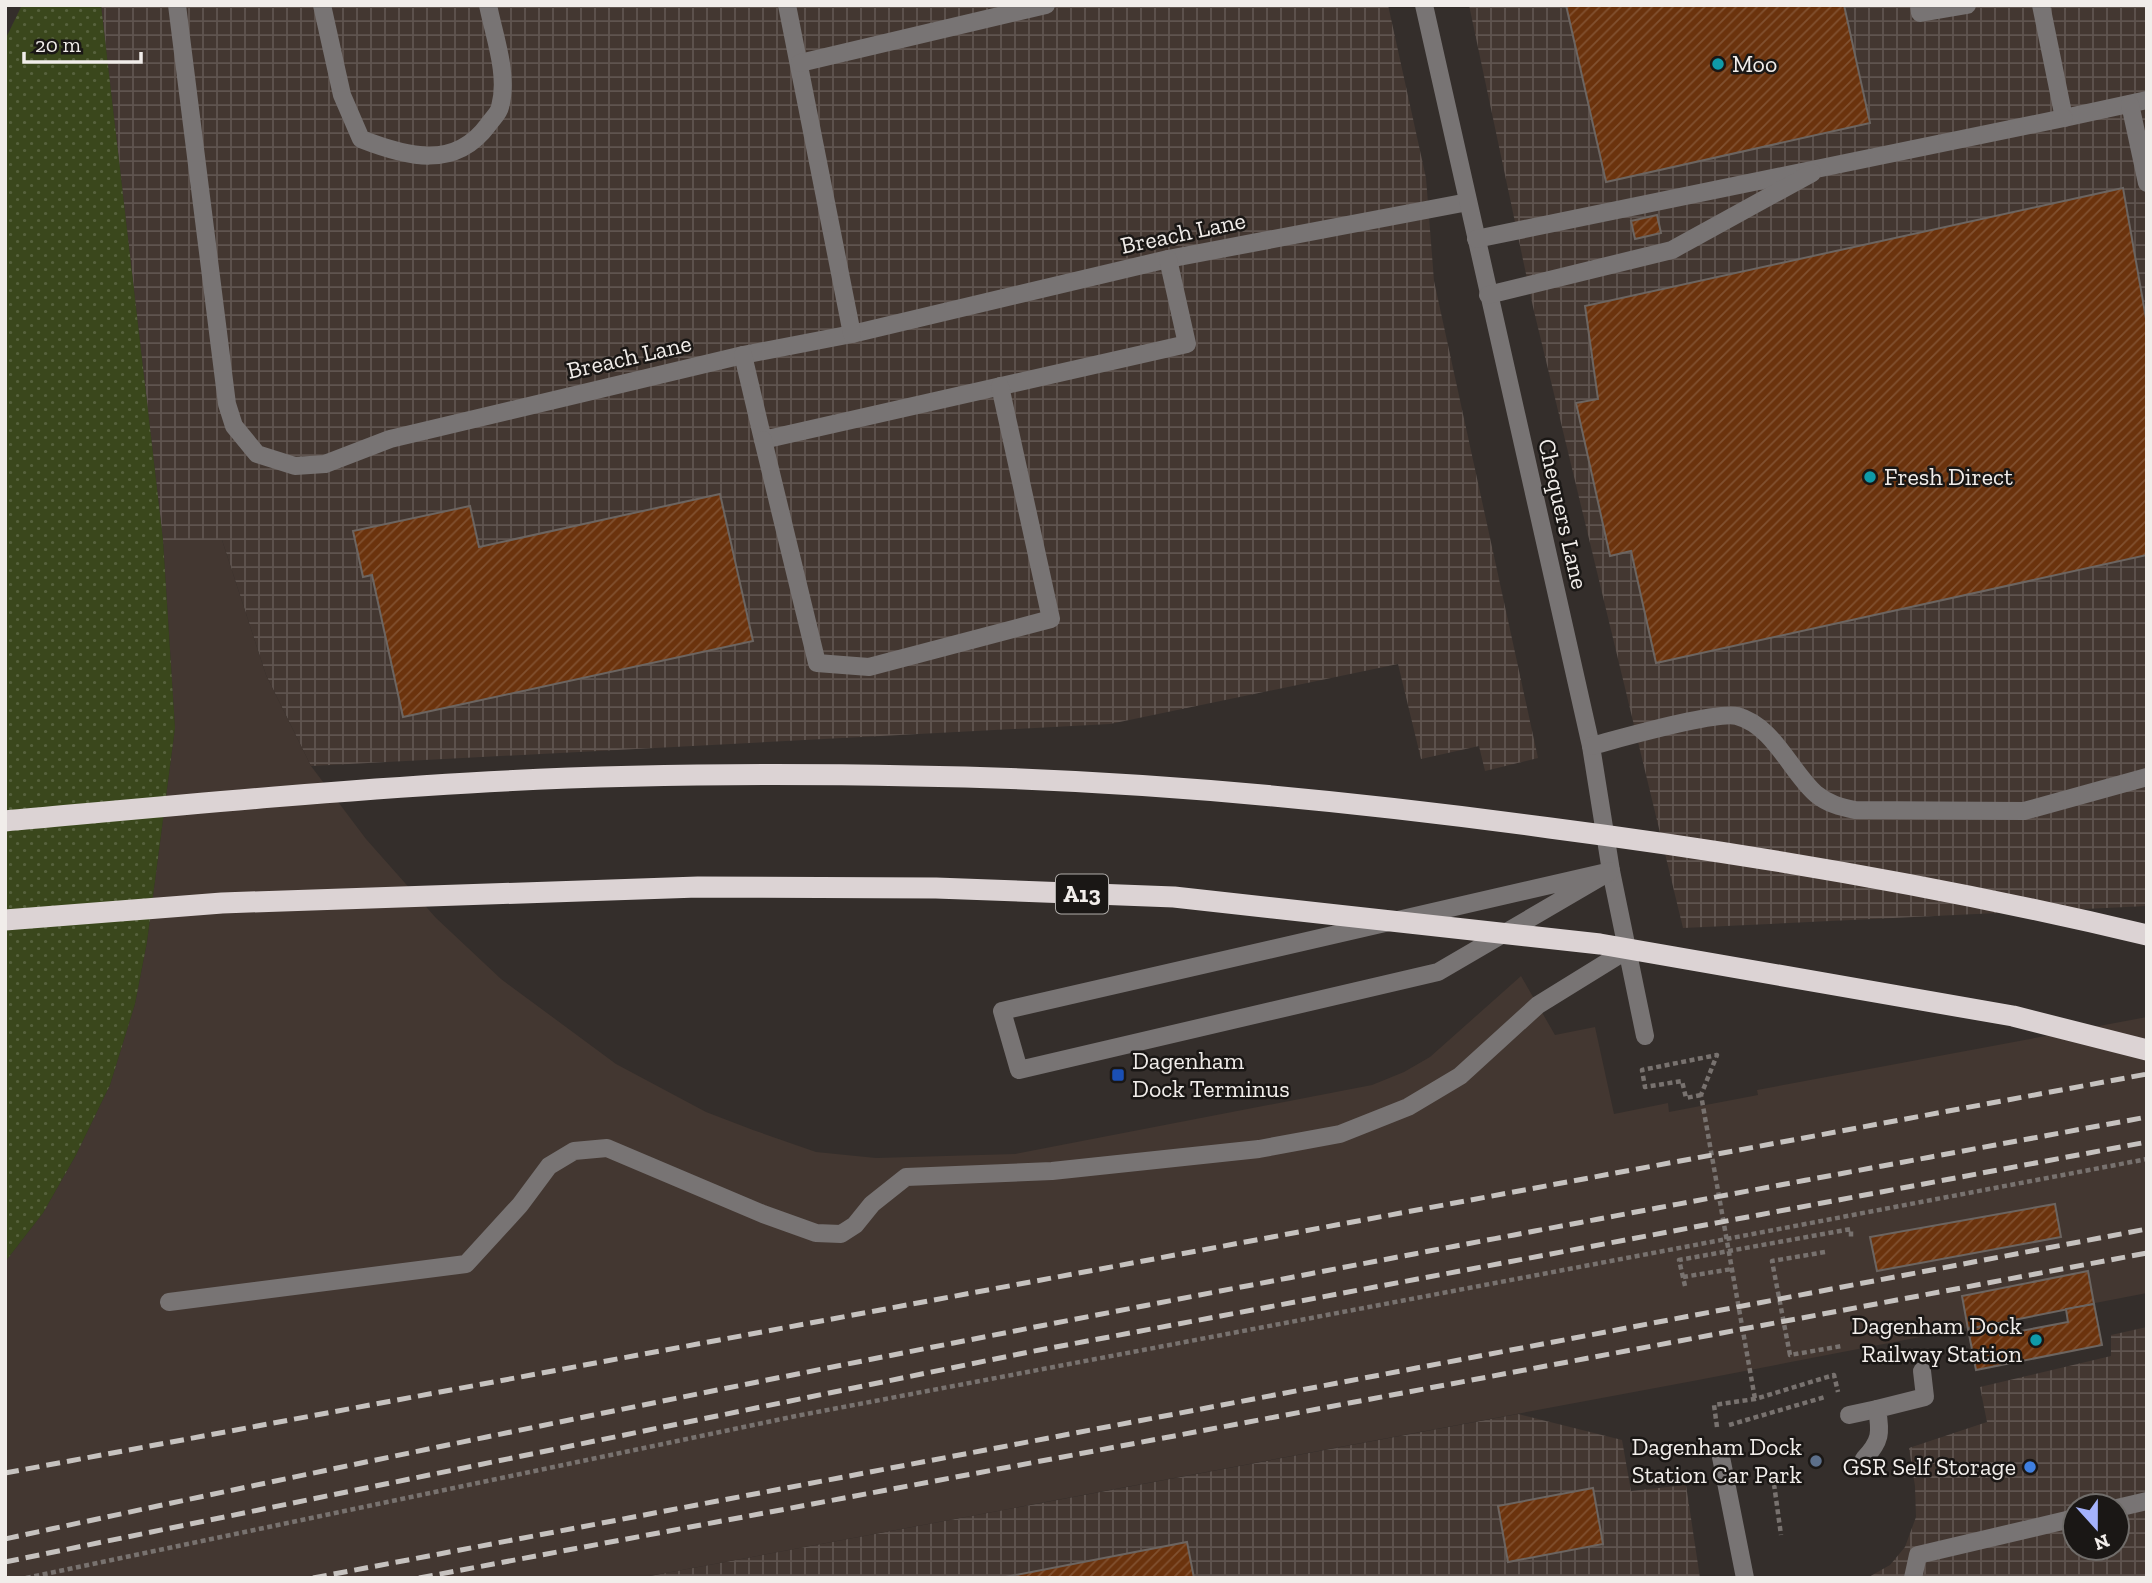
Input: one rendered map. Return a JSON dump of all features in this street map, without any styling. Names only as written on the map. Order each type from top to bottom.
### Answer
[{"type":"highway","points":[[5,821],[259,797],[476,782],[690,776],[916,776],[1144,785],[1382,805],[1620,837],[1871,876],[2147,935]]},
{"type":"highway","name":"A13","points":[[5,920],[222,903],[698,887],[936,888],[1174,897],[1600,944],[2013,1016],[2147,1051]]},
{"type":"street","name":"Breach Lane","points":[[177,5],[227,404],[234,426],[257,454],[295,466],[325,464],[390,439],[743,355],[852,334],[1168,259],[1468,202]]},
{"type":"street","points":[[322,5],[342,95],[361,139],[394,152],[438,158],[479,137],[500,108],[503,78],[488,5]]},
{"type":"street","points":[[787,5],[852,334]]},
{"type":"street","points":[[800,63],[1046,5]]},
{"type":"street","name":"Chequers Lane","points":[[1424,5],[1591,746],[1611,871],[1645,1036]]},
{"type":"street","points":[[1919,5],[1920,13],[1967,5]]},
{"type":"street","points":[[2041,5],[2064,118]]},
{"type":"street","points":[[1476,239],[1827,164],[2138,102],[2147,183]]},
{"type":"street","points":[[1488,295],[1672,250],[1827,164]]},
{"type":"street","points":[[764,440],[1187,344],[1168,259]]},
{"type":"street","points":[[743,355],[817,663],[869,667],[1051,619],[1000,386]]},
{"type":"street","points":[[1591,746],[1665,727],[1735,715],[1757,725],[1816,793],[1834,805],[1855,810],[2024,811],[2147,778]]},
{"type":"street","points":[[1611,871],[1438,972],[1019,1070],[1002,1011],[1611,871]]},
{"type":"street","points":[[169,1302],[466,1264],[520,1205],[549,1166],[575,1151],[607,1148],[763,1214],[816,1233],[841,1234],[855,1225],[872,1204],[906,1177],[1052,1171],[1259,1149],[1340,1134],[1408,1107],[1460,1076],[1538,1005],[1627,950]]},
{"type":"street","points":[[1849,1415],[1925,1397],[1922,1371]]},
{"type":"street","points":[[1864,1459],[1879,1444],[1881,1435],[1877,1409]]},
{"type":"street","points":[[1720,1452],[1745,1578]]},
{"type":"street","points":[[1913,1578],[1918,1555],[2061,1521]]},
{"type":"path","points":[[1702,1095],[1686,1098],[1682,1081],[1645,1087],[1642,1070],[1717,1055],[1702,1095],[1755,1399]]},
{"type":"path","points":[[26,1578],[796,1416],[2147,1159]]},
{"type":"path","points":[[1685,1286],[1679,1260],[1851,1229],[1851,1240]]},
{"type":"path","points":[[1825,1252],[1772,1261],[1790,1356],[1842,1346]]},
{"type":"path","points":[[1683,1277],[1732,1269]]},
{"type":"path","points":[[1714,1405],[1755,1399],[1834,1375],[1838,1394],[1717,1429]]},
{"type":"path","points":[[1774,1484],[1781,1535]]},
{"type":"shaded area","points":[[101,5],[1388,5],[1426,178],[1434,281],[1538,758],[1485,771],[1479,746],[1421,759],[1398,664],[1110,724],[311,766],[266,675],[222,540],[163,540]]},
{"type":"shaded area","points":[[1469,5],[2147,5],[2147,906],[1683,928],[1533,307]]},
{"type":"shaded area","points":[[163,540],[222,540],[266,675],[311,766],[366,839],[436,918],[501,979],[616,1064],[706,1112],[753,1130],[816,1152],[876,1158],[1015,1154],[1372,1085],[1404,1072],[1430,1057],[1521,976],[1555,1035],[1595,1027],[1614,1114],[1668,1103],[1669,1112],[1758,1095],[1757,1090],[2147,1017],[2147,1293],[1693,1381],[639,1578],[5,1578],[5,1262],[43,1213],[76,1155],[110,1085],[135,1004],[147,942],[175,728]]},
{"type":"shaded area","name":"GSR Self Storage","points":[[2147,1327],[2147,1578],[1867,1578],[1890,1565],[1905,1547],[1916,1517],[1915,1486],[1909,1448],[1987,1422],[1980,1387],[2111,1356],[2111,1335]]},
{"type":"shaded area","points":[[1518,1414],[1622,1440],[1631,1491],[1686,1485],[1700,1578],[639,1578]]},
{"type":"green space","points":[[22,5],[101,5],[163,540],[175,728],[147,942],[135,1004],[110,1085],[76,1155],[43,1213],[5,1262],[5,40]]},
{"type":"building","name":"Moo","points":[[1566,5],[1844,5],[1870,123],[1606,182]]},
{"type":"building","name":"Fresh Direct","points":[[2123,188],[2147,324],[2147,555],[1656,663],[1631,551],[1610,556],[1576,403],[1598,399],[1585,306]]},
{"type":"building","points":[[1657,215],[1661,233],[1635,239],[1631,221]]},
{"type":"building","points":[[720,494],[753,641],[403,717],[372,575],[363,577],[353,531],[470,506],[479,547]]},
{"type":"building","points":[[2055,1204],[2061,1237],[1877,1271],[1870,1237]]},
{"type":"building","points":[[2088,1271],[2094,1304],[1968,1329],[1962,1296]]},
{"type":"building","name":"Dagenham Dock Railway Station","points":[[2094,1304],[2102,1345],[1976,1370],[1968,1329],[1998,1323],[2000,1335],[2068,1322],[2066,1309]]},
{"type":"building","points":[[1593,1488],[1603,1544],[1508,1562],[1498,1506]]},
{"type":"building","points":[[1187,1542],[1194,1578],[1000,1578]]},
{"type":"railway","points":[[5,1473],[2147,1074]]},
{"type":"railway","points":[[5,1539],[539,1426],[1074,1319],[2147,1117]]},
{"type":"railway","points":[[5,1562],[1029,1352],[2147,1142]]},
{"type":"railway","points":[[313,1578],[2147,1229]]},
{"type":"railway","points":[[419,1578],[2147,1253]]},
{"type":"place","name":"Moo","points":[[1718,64]]},
{"type":"place","name":"Fresh Direct","points":[[1870,477]]},
{"type":"place","name":"Dagenham Dock Terminus","points":[[1118,1075]]},
{"type":"place","name":"Dagenham Dock Railway Station","points":[[2036,1340]]},
{"type":"place","name":"Dagenham Dock Station Car Park","points":[[1816,1461]]},
{"type":"place","name":"GSR Self Storage","points":[[2030,1467]]}]
